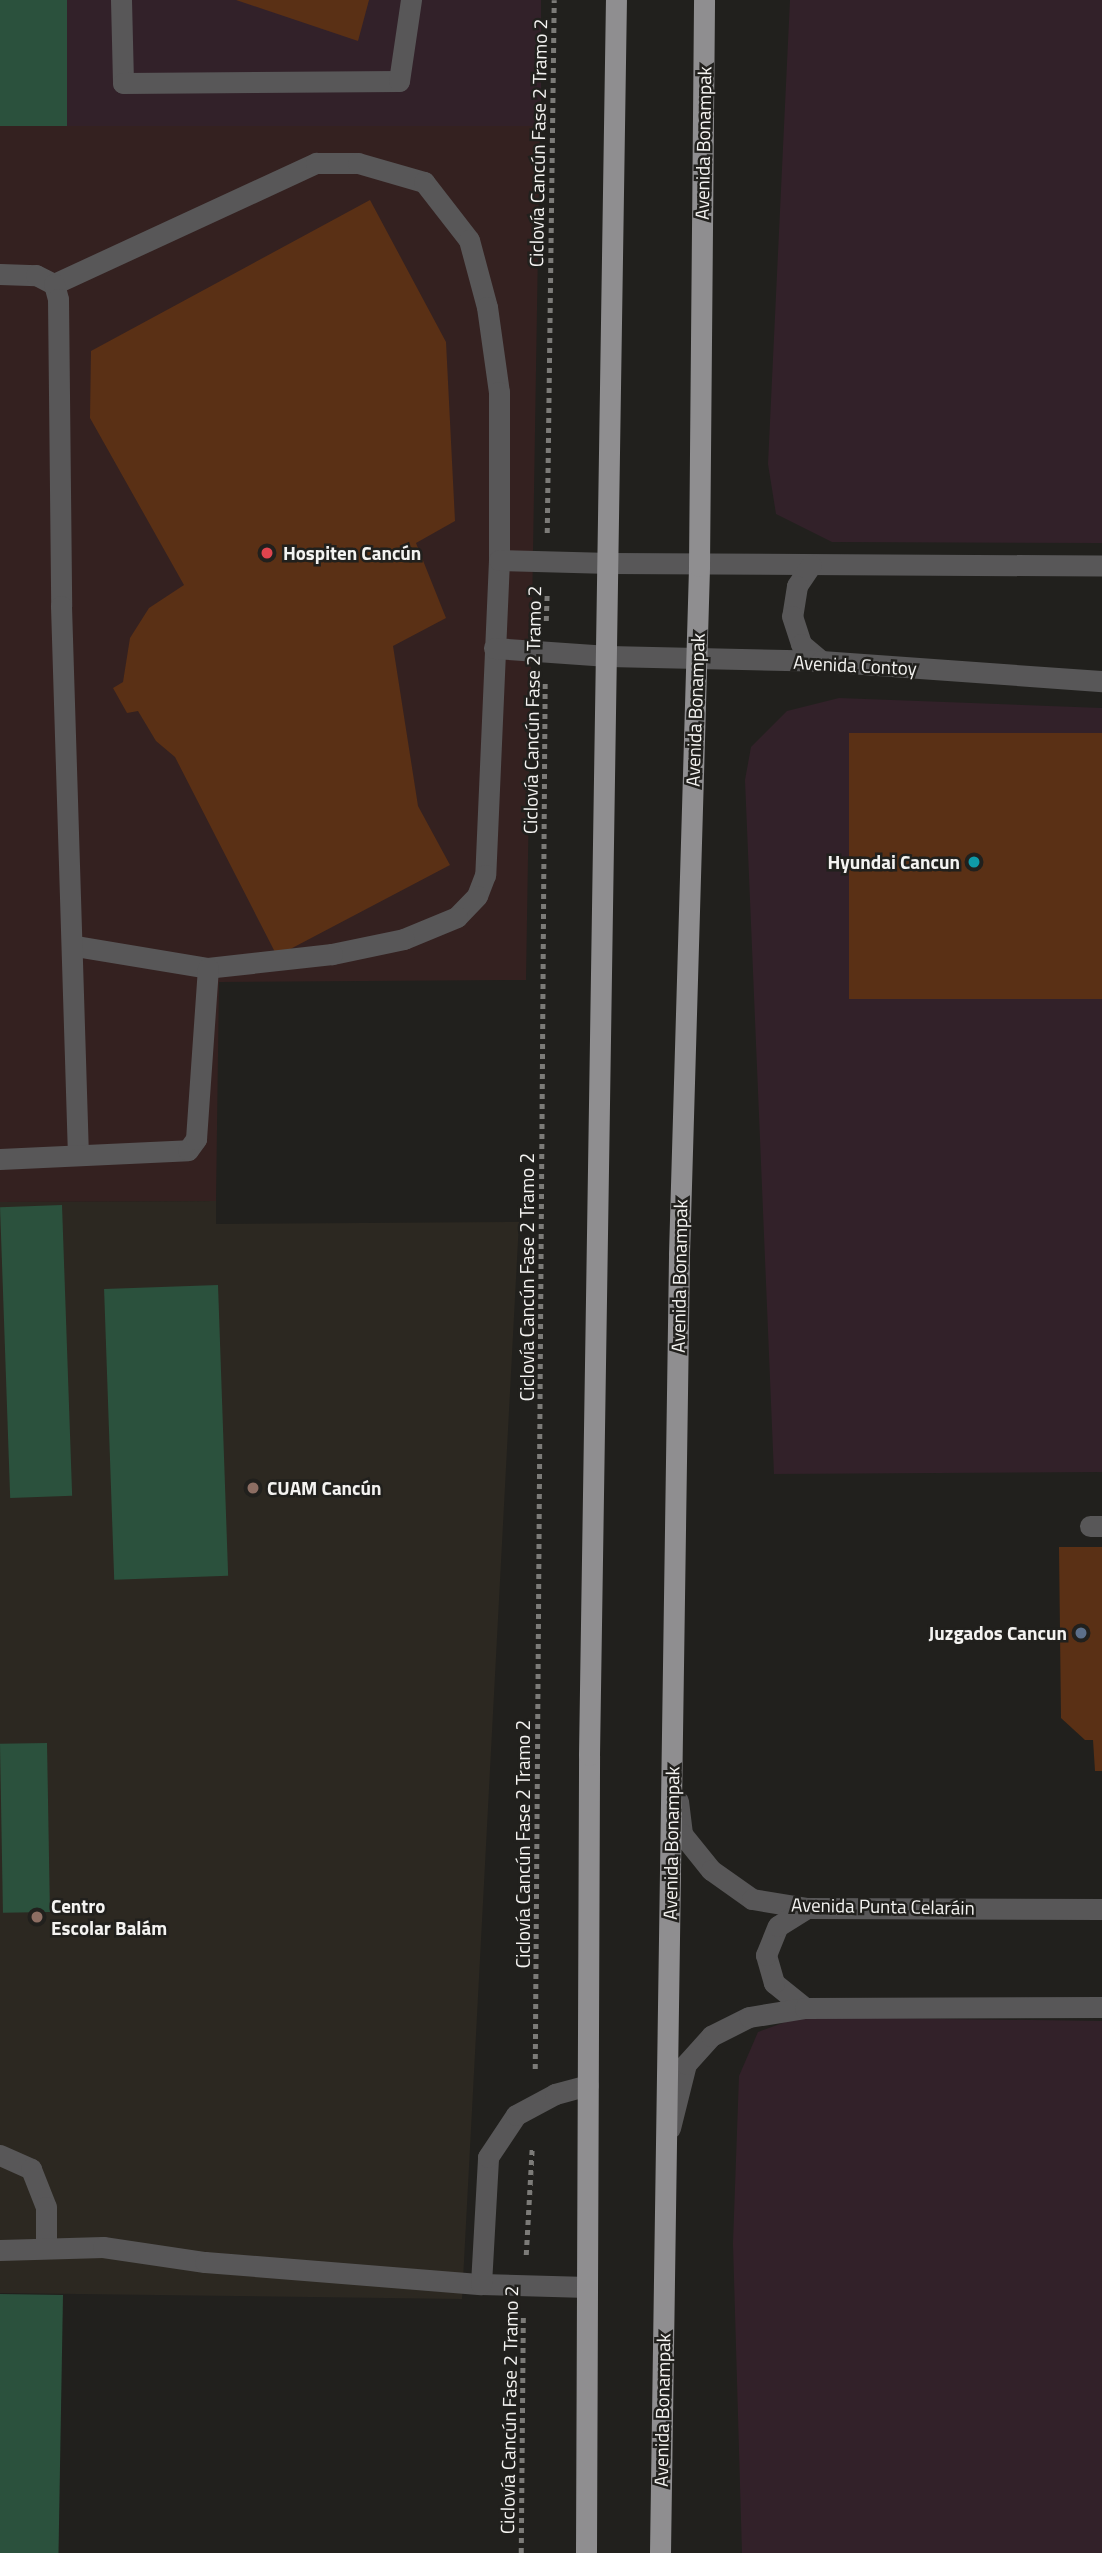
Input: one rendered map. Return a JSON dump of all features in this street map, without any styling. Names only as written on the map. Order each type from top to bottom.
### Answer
[{"type":"main road","points":[[586,2553],[588,2085],[616,0]]},
{"type":"main road","name":"Avenida Bonampak","points":[[660,2553],[679,1268],[699,566],[705,0]]},
{"type":"street","points":[[121,0],[123,83],[399,81],[411,0]]},
{"type":"street","points":[[54,284],[316,163],[358,163],[424,182],[469,240],[487,307],[499,393],[499,560],[485,875],[477,896],[457,916],[404,939],[332,954],[208,968],[75,946]]},
{"type":"street","points":[[0,274],[36,275],[54,284],[58,299],[61,606],[75,946],[78,1155]]},
{"type":"street","points":[[499,560],[699,566],[1102,566]]},
{"type":"street","points":[[811,565],[797,586],[792,616],[802,644],[821,662]]},
{"type":"street","name":"Avenida Contoy","points":[[494,648],[608,656],[821,662],[1102,681]]},
{"type":"street","points":[[0,1158],[179,1154],[196,1139],[208,968]]},
{"type":"street","name":"Avenida Punta Celaráin","points":[[672,1759],[682,1834],[711,1870],[752,1899],[807,1908],[1102,1909]]},
{"type":"street","points":[[805,2008],[774,1983],[766,1955],[778,1926],[807,1908]]},
{"type":"street","points":[[667,2140],[686,2064],[711,2036],[749,2017],[805,2008],[1102,2007]]},
{"type":"street","points":[[481,2284],[488,2157],[516,2115],[535,2103],[588,2085]]},
{"type":"street","points":[[0,2155],[31,2169],[46,2207],[46,2248]]},
{"type":"street","points":[[0,2250],[103,2247],[205,2262],[481,2284],[587,2287]]},
{"type":"path","name":"Ciclovía Cancún Fase 2 Tramo 2","points":[[521,2553],[524,2285],[535,2103],[546,651],[554,0]]},
{"type":"shaded area","points":[[67,0],[541,0],[541,126],[67,126]]},
{"type":"shaded area","points":[[790,0],[1102,0],[1102,543],[832,542],[776,514],[768,464]]},
{"type":"shaded area","name":"Hospiten Cancún","points":[[0,126],[540,126],[526,980],[219,982],[216,1201],[0,1202]]},
{"type":"shaded area","points":[[839,698],[1102,708],[1102,1472],[774,1474],[745,780],[751,747],[787,711]]},
{"type":"shaded area","name":"CUAM Cancún","points":[[216,1201],[216,1224],[519,1222],[462,2299],[0,2293],[0,1202]]},
{"type":"shaded area","points":[[799,2017],[1102,2021],[1102,2553],[742,2553],[733,2243],[739,2076],[758,2032]]},
{"type":"green space","points":[[0,0],[67,0],[67,126],[0,126]]},
{"type":"green space","points":[[62,1205],[72,1496],[10,1498],[0,1207]]},
{"type":"green space","points":[[218,1285],[228,1576],[114,1580],[104,1289]]},
{"type":"green space","points":[[47,1743],[50,1912],[3,1913],[0,1744]]},
{"type":"green space","points":[[0,2294],[63,2295],[58,2553],[0,2553]]},
{"type":"building","points":[[236,0],[369,0],[358,41]]},
{"type":"building","points":[[370,200],[446,342],[455,521],[416,543],[446,618],[393,646],[418,806],[450,865],[277,956],[175,757],[156,741],[138,711],[127,713],[113,688],[123,682],[130,638],[149,608],[184,585],[90,418],[91,351]]},
{"type":"building","name":"Hyundai Cancun","points":[[849,733],[1102,733],[1102,999],[849,999]]},
{"type":"building","name":"Juzgados Cancun","points":[[1059,1547],[1102,1547],[1102,1771],[1095,1771],[1093,1740],[1085,1740],[1061,1718]]},
{"type":"place","name":"Hospiten Cancún","points":[[267,553]]},
{"type":"place","name":"Hyundai Cancun","points":[[974,862]]},
{"type":"place","name":"CUAM Cancún","points":[[253,1488]]},
{"type":"place","name":"Juzgados Cancun","points":[[1081,1633]]},
{"type":"place","name":"Centro Escolar Balám","points":[[37,1917]]}]
